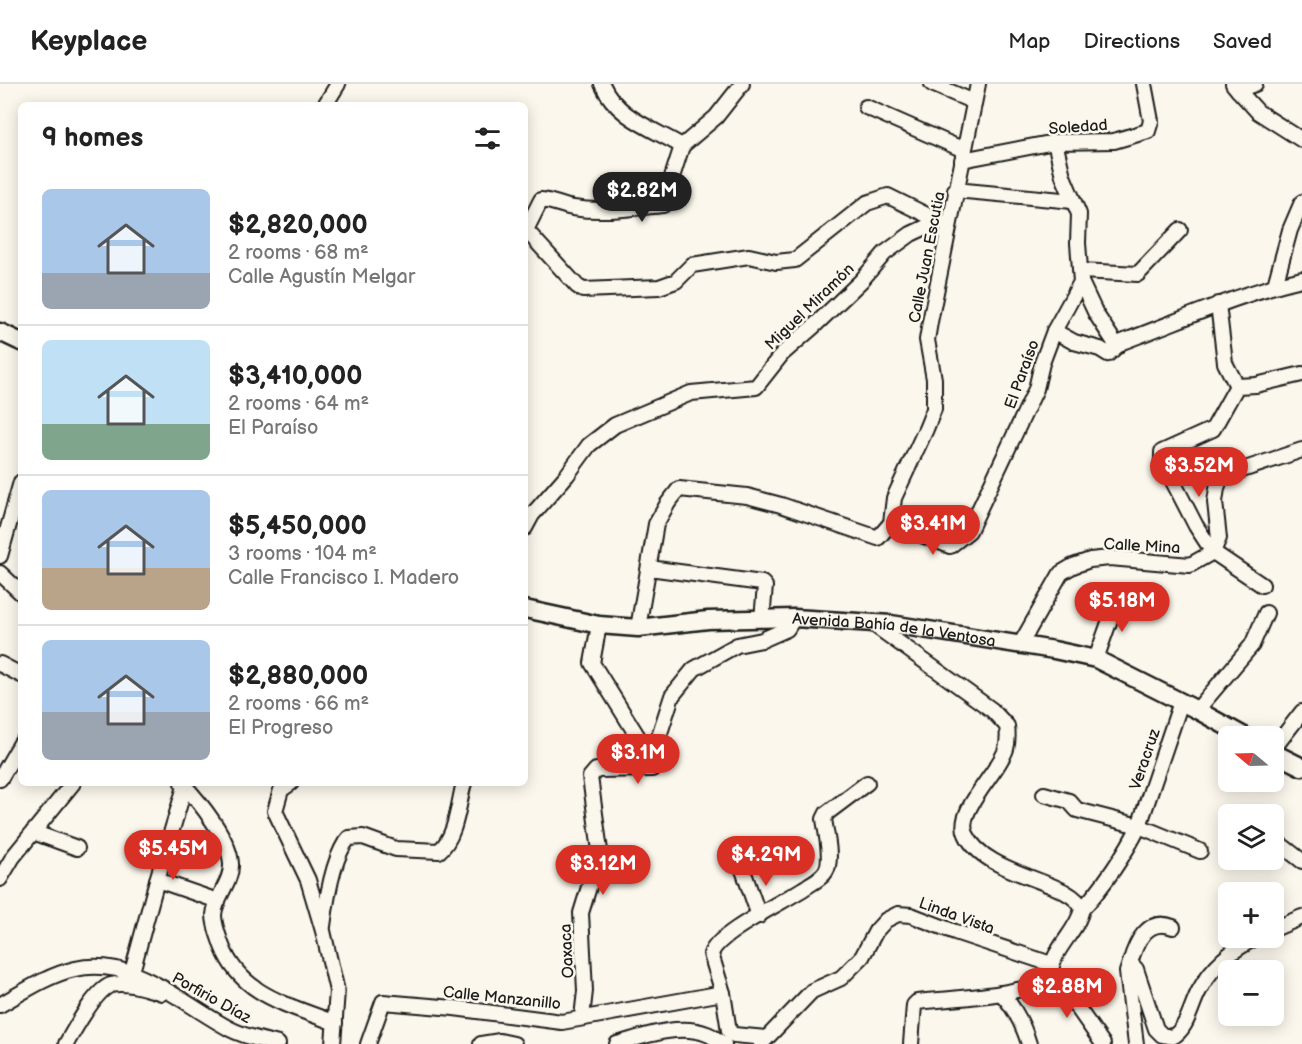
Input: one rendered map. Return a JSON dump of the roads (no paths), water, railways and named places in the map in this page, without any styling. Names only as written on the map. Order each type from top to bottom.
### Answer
[{"type":"main road","points":[[0,332],[18,341]]},
{"type":"main road","name":"Avenida Bahía de la Ventosa","points":[[528,610],[599,625],[638,628],[708,620],[794,618],[891,624],[1020,645],[1096,659],[1226,726]]},
{"type":"main road","points":[[1284,758],[1302,767]]},
{"type":"street","points":[[327,102],[338,84]]},
{"type":"street","points":[[602,84],[607,95],[620,110],[639,124],[682,146]]},
{"type":"street","points":[[528,226],[541,200],[571,208],[604,211],[663,205],[682,146],[716,117],[742,84]]},
{"type":"street","points":[[932,84],[974,102]]},
{"type":"street","name":"Calle Juan Escutia","points":[[891,523],[894,498],[934,409],[934,380],[927,340],[944,223],[955,190],[978,84]]},
{"type":"street","name":"Soledad","points":[[963,155],[1055,142],[1114,141],[1148,131],[1151,121],[1144,84]]},
{"type":"street","points":[[1236,87],[1255,84]]},
{"type":"street","points":[[1236,87],[1258,112],[1302,140]]},
{"type":"street","points":[[866,106],[963,155]]},
{"type":"street","points":[[1055,142],[1063,176],[1079,214],[1078,243],[1081,277],[1096,314],[1116,346]]},
{"type":"street","points":[[955,190],[1073,201]]},
{"type":"street","points":[[528,232],[583,290],[659,287],[676,281],[692,265],[740,257],[749,256],[776,262],[795,260],[867,203],[888,196],[944,223]]},
{"type":"street","points":[[1275,285],[1290,230],[1302,202]]},
{"type":"street","name":"Miguel Miramón","points":[[528,522],[589,445],[615,425],[691,393],[756,387],[782,354],[861,281],[885,253],[911,234],[944,223]]},
{"type":"street","points":[[1081,277],[1138,274],[1180,230]]},
{"type":"street","name":"El Paraíso","points":[[891,523],[950,546],[969,531],[1036,389],[1042,363],[1054,331],[1081,277]]},
{"type":"street","points":[[1054,331],[1074,342],[1108,354],[1122,342],[1218,304],[1275,285],[1302,279]]},
{"type":"street","points":[[1218,304],[1225,363],[1237,386]]},
{"type":"street","points":[[1237,386],[1256,385],[1302,374]]},
{"type":"street","points":[[1237,386],[1213,429],[1162,452],[1162,460],[1196,526],[1213,552],[1262,585]]},
{"type":"street","points":[[1213,552],[1219,538],[1215,502],[1221,477],[1302,450]]},
{"type":"street","points":[[638,628],[656,524],[679,489],[747,496],[781,505],[878,538],[891,523]]},
{"type":"street","points":[[0,556],[10,532],[18,496]]},
{"type":"street","name":"Calle Mina","points":[[1020,645],[1061,573],[1073,566],[1090,560],[1110,558],[1190,565],[1213,552]]},
{"type":"street","points":[[649,568],[762,583],[765,586],[762,619]]},
{"type":"street","points":[[0,573],[18,590]]},
{"type":"street","points":[[1096,659],[1118,597]]},
{"type":"street","points":[[1197,710],[1252,645],[1266,613]]},
{"type":"street","points":[[656,766],[659,736],[672,696],[694,669],[737,645],[762,640],[788,629],[794,618]]},
{"type":"street","points":[[873,624],[993,710],[1007,726],[1006,749],[964,820],[965,833],[969,839],[994,863],[1032,877],[1073,897],[1081,903],[1082,909]]},
{"type":"street","points":[[599,625],[592,663],[656,766]]},
{"type":"street","points":[[0,664],[18,673]]},
{"type":"street","name":"Veracruz","points":[[1051,970],[1082,909],[1092,899],[1139,826],[1181,702]]},
{"type":"street","points":[[1284,735],[1302,711]]},
{"type":"street","points":[[0,779],[18,748]]},
{"type":"street","name":"Oaxaca","points":[[582,1017],[585,991],[581,913],[600,851],[590,777],[596,770],[652,769],[656,766]]},
{"type":"street","points":[[764,1041],[734,1035],[729,1031],[723,993],[711,954],[713,948],[730,933],[793,897],[824,874],[829,864],[824,819],[826,813],[867,783]]},
{"type":"street","points":[[0,879],[13,857],[71,786]]},
{"type":"street","points":[[0,1005],[49,978],[75,969],[97,967],[132,972],[184,786]]},
{"type":"street","points":[[187,786],[218,827],[232,863],[230,875],[214,916],[225,954],[237,974],[261,994],[335,1023]]},
{"type":"street","points":[[287,786],[281,790],[275,811],[308,880],[323,931],[337,991],[333,1044]]},
{"type":"street","points":[[323,931],[335,862],[342,844],[349,838],[363,837],[396,849],[439,851],[444,847],[453,826],[463,786]]},
{"type":"street","points":[[1044,794],[1069,801],[1077,810],[1139,826],[1200,851]]},
{"type":"street","points":[[33,832],[77,848]]},
{"type":"street","points":[[1284,847],[1302,861]]},
{"type":"street","points":[[742,870],[759,916]]},
{"type":"street","points":[[157,880],[218,901]]},
{"type":"street","name":"Linda Vista","points":[[764,1041],[812,991],[841,978],[862,957],[876,931],[886,920],[898,914],[911,915],[1051,970]]},
{"type":"street","points":[[1284,925],[1302,917]]},
{"type":"street","points":[[1136,1044],[1127,972],[1135,948],[1152,926],[1164,923],[1173,927]]},
{"type":"street","points":[[1130,963],[1136,969],[1156,1029],[1162,1035],[1172,1037],[1182,1029],[1192,1003],[1212,970],[1237,948]]},
{"type":"street","points":[[911,1044],[914,1005],[917,1002],[1001,993],[1046,982],[1051,970]]},
{"type":"street","points":[[1051,970],[1103,1044]]},
{"type":"street","name":"Porfirio Díaz","points":[[132,972],[232,1030],[278,1044]]},
{"type":"street","points":[[66,1044],[100,993],[111,985],[126,985],[178,998]]},
{"type":"street","name":"Calle Manzanillo","points":[[368,1044],[383,1002],[454,1008],[562,1022],[723,993]]},
{"type":"street","points":[[1001,993],[1023,1024],[1029,1044]]},
{"type":"street","points":[[617,1044],[651,1035],[689,1030],[706,1033],[724,1044]]},
{"type":"street","points":[[481,1044],[500,1041],[514,1044]]}]
